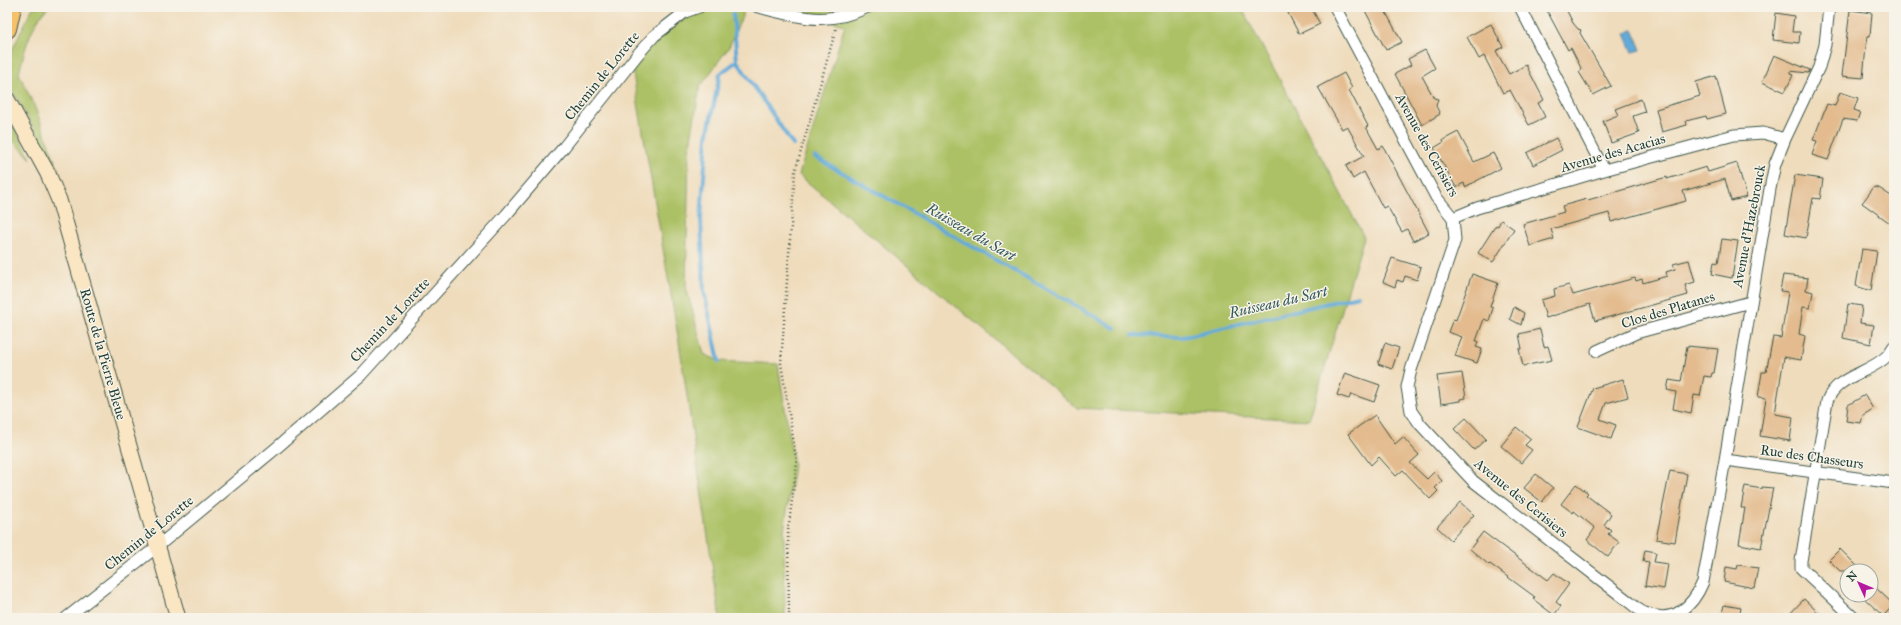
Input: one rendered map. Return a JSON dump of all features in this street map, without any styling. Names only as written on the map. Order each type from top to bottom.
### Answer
[{"type":"main road","name":"Route de la Pierre Bleue","points":[[7,99],[42,161],[59,200],[178,618]]},
{"type":"street","name":"Chemin de Lorette","points":[[66,618],[158,546],[280,445],[361,374],[506,215],[654,36],[685,12],[699,7]]},
{"type":"street","points":[[758,7],[817,19],[830,20],[868,7]]},
{"type":"street","name":"Avenue des Cerisiers","points":[[1335,7],[1436,197],[1453,218],[1455,240],[1411,370],[1407,387],[1411,411],[1420,424],[1473,481],[1628,601],[1645,613],[1659,617],[1674,616],[1686,608],[1696,597],[1703,582],[1725,460]]},
{"type":"street","points":[[1520,7],[1604,170]]},
{"type":"street","name":"Avenue d'Hazebrouck","points":[[1725,460],[1750,302],[1775,164],[1785,139],[1820,67],[1825,45],[1829,7]]},
{"type":"street","name":"Avenue des Acacias","points":[[1453,218],[1477,208],[1604,170],[1734,135],[1763,133],[1785,139]]},
{"type":"street","name":"Clos des Platanes","points":[[1597,351],[1636,333],[1750,302]]},
{"type":"street","points":[[1854,618],[1801,568],[1827,401],[1830,392],[1838,385],[1886,357],[1894,346]]},
{"type":"street","name":"Rue des Chasseurs","points":[[1725,460],[1894,483]]},
{"type":"path","points":[[789,618],[788,531],[797,463],[781,363],[795,172],[840,17]]},
{"type":"green space","points":[[33,7],[49,7],[37,21],[33,29],[26,47],[19,74],[34,105],[59,171],[7,82],[11,78],[9,61],[12,50]]},
{"type":"green space","points":[[713,7],[746,7],[729,47],[700,87],[689,151],[686,287],[704,354],[719,361],[778,364],[794,465],[784,531],[785,618],[720,618],[679,342],[632,68],[653,41],[695,11]]},
{"type":"green space","points":[[776,7],[1241,7],[1364,237],[1309,420],[1077,408],[799,175],[845,25]]},
{"type":"green space","points":[[7,115],[31,159],[7,135]]},
{"type":"water","points":[[1633,29],[1641,50],[1633,52],[1625,34]]},
{"type":"building","points":[[1295,7],[1311,7],[1320,24],[1299,34],[1287,11]]},
{"type":"building","points":[[1363,7],[1383,7],[1402,42],[1386,50]]},
{"type":"building","points":[[1545,7],[1565,7],[1573,23],[1578,29],[1581,30],[1580,33],[1611,86],[1593,95],[1579,72],[1582,70],[1571,48],[1568,50]]},
{"type":"building","points":[[1850,10],[1872,13],[1870,36],[1867,36],[1863,78],[1842,76]]},
{"type":"building","points":[[1776,13],[1794,16],[1792,32],[1800,32],[1799,43],[1773,40]]},
{"type":"building","points":[[1491,24],[1503,47],[1496,51],[1509,74],[1526,65],[1544,100],[1538,103],[1545,117],[1529,125],[1510,90],[1503,93],[1484,56],[1479,59],[1467,37]]},
{"type":"building","points":[[1425,50],[1435,68],[1422,76],[1434,98],[1438,99],[1436,106],[1440,114],[1422,125],[1395,74],[1411,65],[1408,59]]},
{"type":"building","points":[[1774,55],[1810,70],[1808,73],[1790,71],[1790,74],[1793,75],[1785,92],[1762,82]]},
{"type":"building","points":[[1344,73],[1352,88],[1349,90],[1368,126],[1366,127],[1378,149],[1383,146],[1429,233],[1413,241],[1407,229],[1402,232],[1387,206],[1383,208],[1364,172],[1353,179],[1346,166],[1364,156],[1347,126],[1342,129],[1318,87]]},
{"type":"building","points":[[1716,76],[1726,114],[1707,119],[1706,116],[1686,121],[1687,125],[1662,132],[1656,109],[1700,96],[1696,82]]},
{"type":"building","points":[[1840,92],[1858,98],[1854,110],[1860,112],[1857,121],[1843,119],[1828,160],[1812,155],[1817,141],[1813,140],[1827,104],[1835,106]]},
{"type":"building","points":[[1641,99],[1645,112],[1633,116],[1639,133],[1611,143],[1603,121],[1618,115],[1615,109]]},
{"type":"building","points":[[1458,132],[1474,162],[1493,153],[1501,168],[1465,187],[1464,183],[1456,187],[1434,148],[1444,142],[1443,140]]},
{"type":"building","points":[[1556,138],[1562,150],[1533,165],[1527,153]]},
{"type":"building","points":[[1737,163],[1747,197],[1731,201],[1725,179],[1683,191],[1686,201],[1611,222],[1609,213],[1551,229],[1554,239],[1530,246],[1523,224],[1564,212],[1562,206],[1667,177],[1667,179],[1706,167],[1708,172]]},
{"type":"building","points":[[1795,175],[1823,179],[1820,199],[1813,198],[1806,238],[1785,234]]},
{"type":"building","points":[[1874,187],[1879,188],[1894,198],[1894,217],[1890,223],[1862,203]]},
{"type":"building","points":[[1501,220],[1514,229],[1493,262],[1478,253],[1496,225],[1498,226]]},
{"type":"building","points":[[1722,239],[1738,241],[1732,278],[1712,274],[1714,262],[1718,263]]},
{"type":"building","points":[[1862,249],[1877,251],[1871,291],[1856,286]]},
{"type":"building","points":[[1392,258],[1421,267],[1417,280],[1405,276],[1403,282],[1397,280],[1395,287],[1383,282]]},
{"type":"building","points":[[1689,260],[1695,282],[1685,285],[1688,295],[1595,321],[1590,304],[1546,318],[1541,300],[1555,296],[1554,289],[1569,285],[1573,295],[1635,278],[1636,281],[1642,279],[1643,283],[1667,276],[1666,272],[1675,269],[1673,264]]},
{"type":"building","points":[[1472,274],[1498,283],[1490,307],[1493,308],[1489,321],[1484,319],[1476,341],[1478,341],[1476,347],[1482,349],[1477,363],[1455,356],[1462,337],[1448,332],[1453,319],[1456,320]]},
{"type":"building","points":[[1783,275],[1808,278],[1806,290],[1813,292],[1810,308],[1803,307],[1799,334],[1805,336],[1801,360],[1784,357],[1775,414],[1793,417],[1790,441],[1760,436],[1766,398],[1758,397],[1762,372],[1766,372],[1773,337],[1781,338],[1788,292],[1780,291]]},
{"type":"building","points":[[1848,304],[1862,306],[1860,323],[1874,325],[1871,344],[1843,338]]},
{"type":"building","points":[[1514,307],[1524,313],[1521,325],[1510,319]]},
{"type":"building","points":[[1540,329],[1544,347],[1548,346],[1552,360],[1523,366],[1519,349],[1522,349],[1519,334]]},
{"type":"building","points":[[1385,343],[1399,348],[1392,369],[1378,364]]},
{"type":"building","points":[[1687,346],[1718,349],[1714,373],[1712,373],[1711,377],[1704,376],[1700,396],[1694,395],[1691,413],[1673,409],[1676,392],[1667,390],[1669,380],[1681,382]]},
{"type":"building","points":[[1345,373],[1380,385],[1374,402],[1351,394],[1349,399],[1337,395]]},
{"type":"building","points":[[1462,373],[1466,398],[1460,399],[1460,401],[1441,404],[1437,376]]},
{"type":"building","points":[[1623,379],[1628,397],[1606,403],[1600,419],[1616,425],[1611,439],[1578,427],[1593,388]]},
{"type":"building","points":[[1865,395],[1873,409],[1863,415],[1861,423],[1846,421],[1848,405]]},
{"type":"building","points":[[1375,415],[1395,444],[1403,437],[1419,455],[1410,463],[1427,479],[1434,472],[1442,481],[1435,488],[1438,491],[1430,499],[1403,470],[1396,476],[1379,457],[1371,465],[1348,434]]},
{"type":"building","points":[[1466,418],[1486,439],[1474,450],[1454,429]]},
{"type":"building","points":[[1516,427],[1531,439],[1525,445],[1532,450],[1521,463],[1501,446]]},
{"type":"building","points":[[1670,471],[1687,474],[1675,542],[1656,539]]},
{"type":"building","points":[[1536,474],[1553,488],[1542,502],[1524,488]]},
{"type":"building","points":[[1576,484],[1588,493],[1586,495],[1611,514],[1604,525],[1611,530],[1608,534],[1619,542],[1608,557],[1587,540],[1595,528],[1574,511],[1573,513],[1561,504]]},
{"type":"building","points":[[1745,486],[1762,489],[1762,487],[1773,488],[1761,548],[1739,544],[1745,508],[1741,508]]},
{"type":"building","points":[[1460,502],[1474,515],[1451,540],[1437,527]]},
{"type":"building","points":[[1483,532],[1548,580],[1554,573],[1569,584],[1556,602],[1561,606],[1554,615],[1533,599],[1535,597],[1490,564],[1489,565],[1470,549]]},
{"type":"building","points":[[1840,549],[1854,563],[1839,563],[1839,570],[1829,560]]},
{"type":"building","points":[[1645,550],[1656,552],[1654,562],[1668,564],[1664,589],[1645,586],[1649,562],[1643,561]]},
{"type":"building","points":[[1738,565],[1758,568],[1754,588],[1724,582],[1726,567],[1737,569]]},
{"type":"building","points":[[1879,591],[1894,605],[1883,616],[1869,603],[1879,603]]},
{"type":"building","points":[[1804,599],[1824,618],[1786,618]]},
{"type":"building","points":[[1724,605],[1741,608],[1739,618],[1721,618]]},
{"type":"waterway","name":"Ruisseau du Sart","points":[[733,14],[737,61],[793,145]]},
{"type":"waterway","points":[[719,361],[704,291],[701,219],[707,137],[720,74],[737,61]]},
{"type":"waterway","name":"Ruisseau du Sart","points":[[815,157],[1115,328]]},
{"type":"waterway","name":"Ruisseau du Sart","points":[[1133,335],[1183,337],[1358,296]]}]
